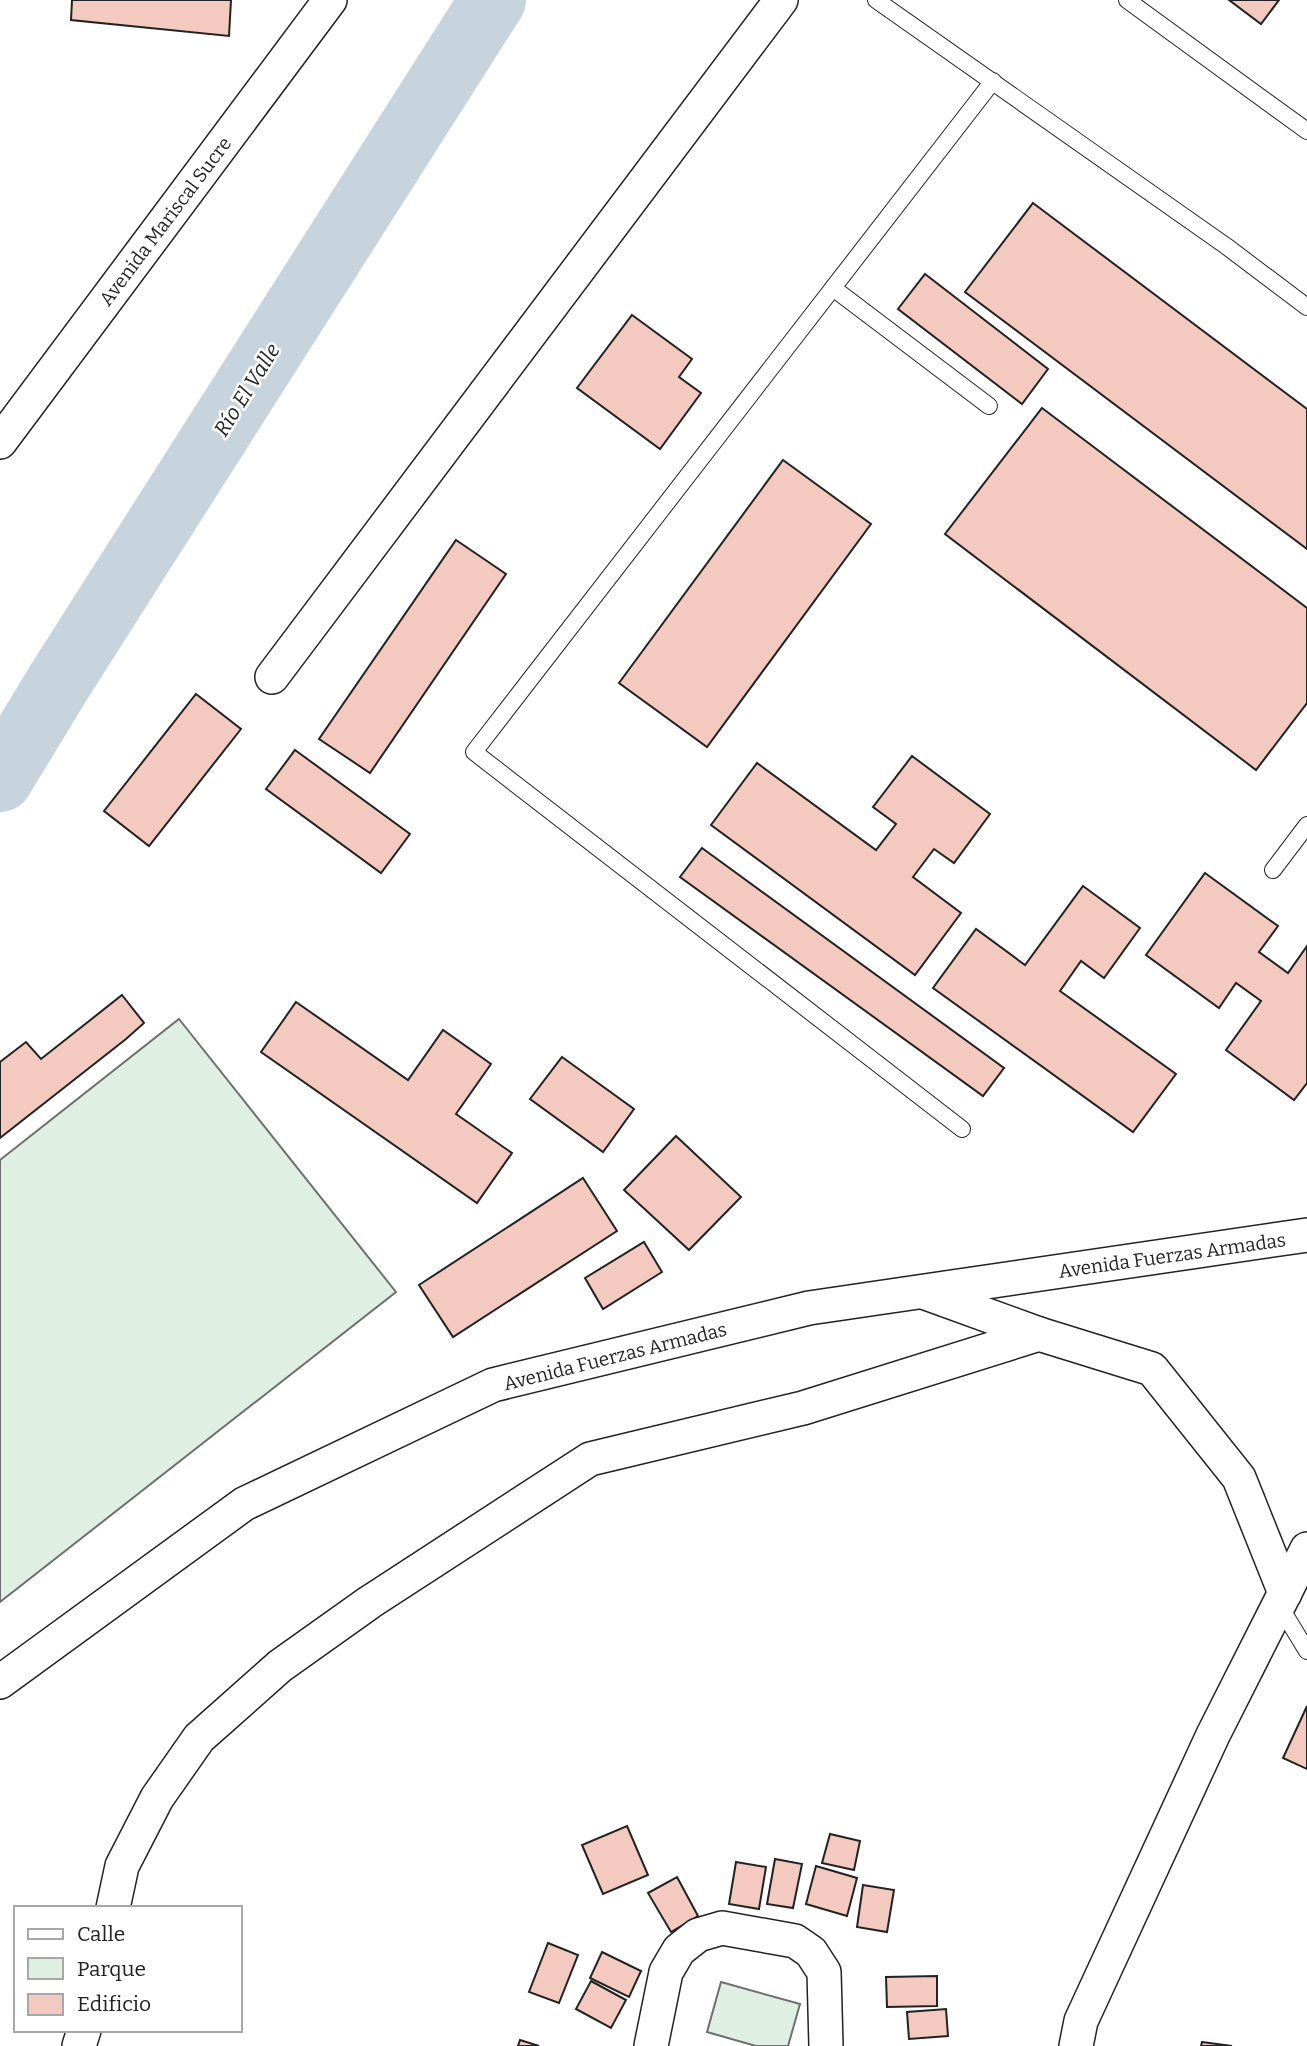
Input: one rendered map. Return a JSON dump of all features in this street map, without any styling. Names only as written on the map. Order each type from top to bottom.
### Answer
[{"type":"street","name":"Avenida Mariscal Sucre","points":[[0,442],[330,0]]},
{"type":"street","points":[[272,677],[781,0]]},
{"type":"street","name":"Avenida Fuerzas Armadas","points":[[0,1682],[244,1504],[493,1385],[809,1308],[1307,1236]]},
{"type":"street","points":[[921,1292],[1152,1370],[1239,1478],[1282,1599]]},
{"type":"street","points":[[113,1906],[122,1866],[157,1798],[199,1738],[280,1666],[336,1626],[590,1459],[803,1408],[1039,1334]]},
{"type":"street","points":[[1076,2046],[1081,2021],[1213,1735],[1307,1549]]},
{"type":"street","points":[[651,2046],[666,1972],[679,1950],[698,1935],[722,1928],[795,1941],[811,1952],[824,1972],[826,2046]]},
{"type":"lane","points":[[876,0],[1226,246],[1307,307]]},
{"type":"lane","points":[[1127,0],[1307,131]]},
{"type":"lane","points":[[962,1129],[474,752],[993,81]]},
{"type":"lane","points":[[833,288],[989,406]]},
{"type":"lane","points":[[1273,870],[1307,825]]},
{"type":"lane","points":[[1282,1599],[1307,1651]]},
{"type":"green space","points":[[179,1019],[396,1292],[0,1602],[0,1160]]},
{"type":"green space","points":[[721,1982],[800,2004],[788,2046],[756,2046],[707,2032]]},
{"type":"building","points":[[72,0],[231,0],[229,36],[71,20]]},
{"type":"building","points":[[1229,0],[1279,0],[1261,24]]},
{"type":"building","points":[[1033,203],[1307,409],[1307,549],[965,292]]},
{"type":"building","points":[[925,274],[1048,369],[1022,404],[898,309]]},
{"type":"building","points":[[632,315],[692,359],[679,377],[701,393],[660,449],[577,388]]},
{"type":"building","points":[[1042,408],[1307,608],[1307,703],[1256,770],[945,534]]},
{"type":"building","points":[[783,460],[871,524],[707,747],[619,683]]},
{"type":"building","points":[[456,540],[506,574],[370,773],[319,739]]},
{"type":"building","points":[[196,694],[241,729],[149,846],[104,811]]},
{"type":"building","points":[[295,750],[410,834],[381,873],[266,789]]},
{"type":"building","points":[[912,756],[990,814],[954,863],[934,849],[913,877],[961,913],[915,975],[711,825],[757,763],[876,850],[896,824],[873,807]]},
{"type":"building","points":[[702,848],[1004,1068],[983,1096],[680,877]]},
{"type":"building","points":[[1205,873],[1278,926],[1259,952],[1288,973],[1307,946],[1307,1083],[1294,1100],[1226,1050],[1261,1001],[1236,983],[1219,1008],[1146,955]]},
{"type":"building","points":[[1083,886],[1140,928],[1104,978],[1081,961],[1060,991],[1176,1074],[1133,1132],[933,988],[976,929],[1025,965]]},
{"type":"building","points":[[122,995],[144,1023],[0,1138],[0,1062],[26,1042],[41,1059]]},
{"type":"building","points":[[296,1002],[408,1080],[443,1030],[491,1064],[456,1114],[512,1153],[477,1203],[261,1052]]},
{"type":"building","points":[[562,1057],[634,1109],[603,1152],[530,1099]]},
{"type":"building","points":[[676,1136],[741,1197],[689,1250],[624,1190]]},
{"type":"building","points":[[583,1178],[617,1231],[453,1337],[419,1285]]},
{"type":"building","points":[[644,1242],[662,1272],[603,1309],[585,1278]]},
{"type":"building","points":[[1307,1706],[1307,1769],[1283,1758]]},
{"type":"building","points":[[627,1826],[648,1875],[603,1894],[582,1845]]},
{"type":"building","points":[[830,1834],[860,1841],[854,1870],[822,1863]]},
{"type":"building","points":[[775,1859],[802,1864],[793,1908],[767,1904]]},
{"type":"building","points":[[736,1862],[766,1867],[759,1909],[729,1904]]},
{"type":"building","points":[[816,1866],[857,1878],[847,1916],[806,1904]]},
{"type":"building","points":[[677,1877],[698,1916],[671,1932],[648,1893]]},
{"type":"building","points":[[863,1885],[894,1890],[887,1932],[857,1927]]},
{"type":"building","points":[[548,1943],[578,1955],[559,2003],[529,1992]]},
{"type":"building","points":[[602,1952],[641,1971],[629,1997],[590,1978]]},
{"type":"building","points":[[937,1976],[937,2006],[887,2007],[886,1977]]},
{"type":"building","points":[[591,1981],[626,2000],[611,2028],[576,2009]]},
{"type":"building","points":[[946,2009],[948,2036],[909,2039],[907,2012]]},
{"type":"building","points":[[520,2040],[539,2046],[518,2046]]},
{"type":"building","points":[[1202,2042],[1232,2046],[1201,2046]]},
{"type":"waterway","name":"Río El Valle","points":[[0,779],[493,0]]}]
